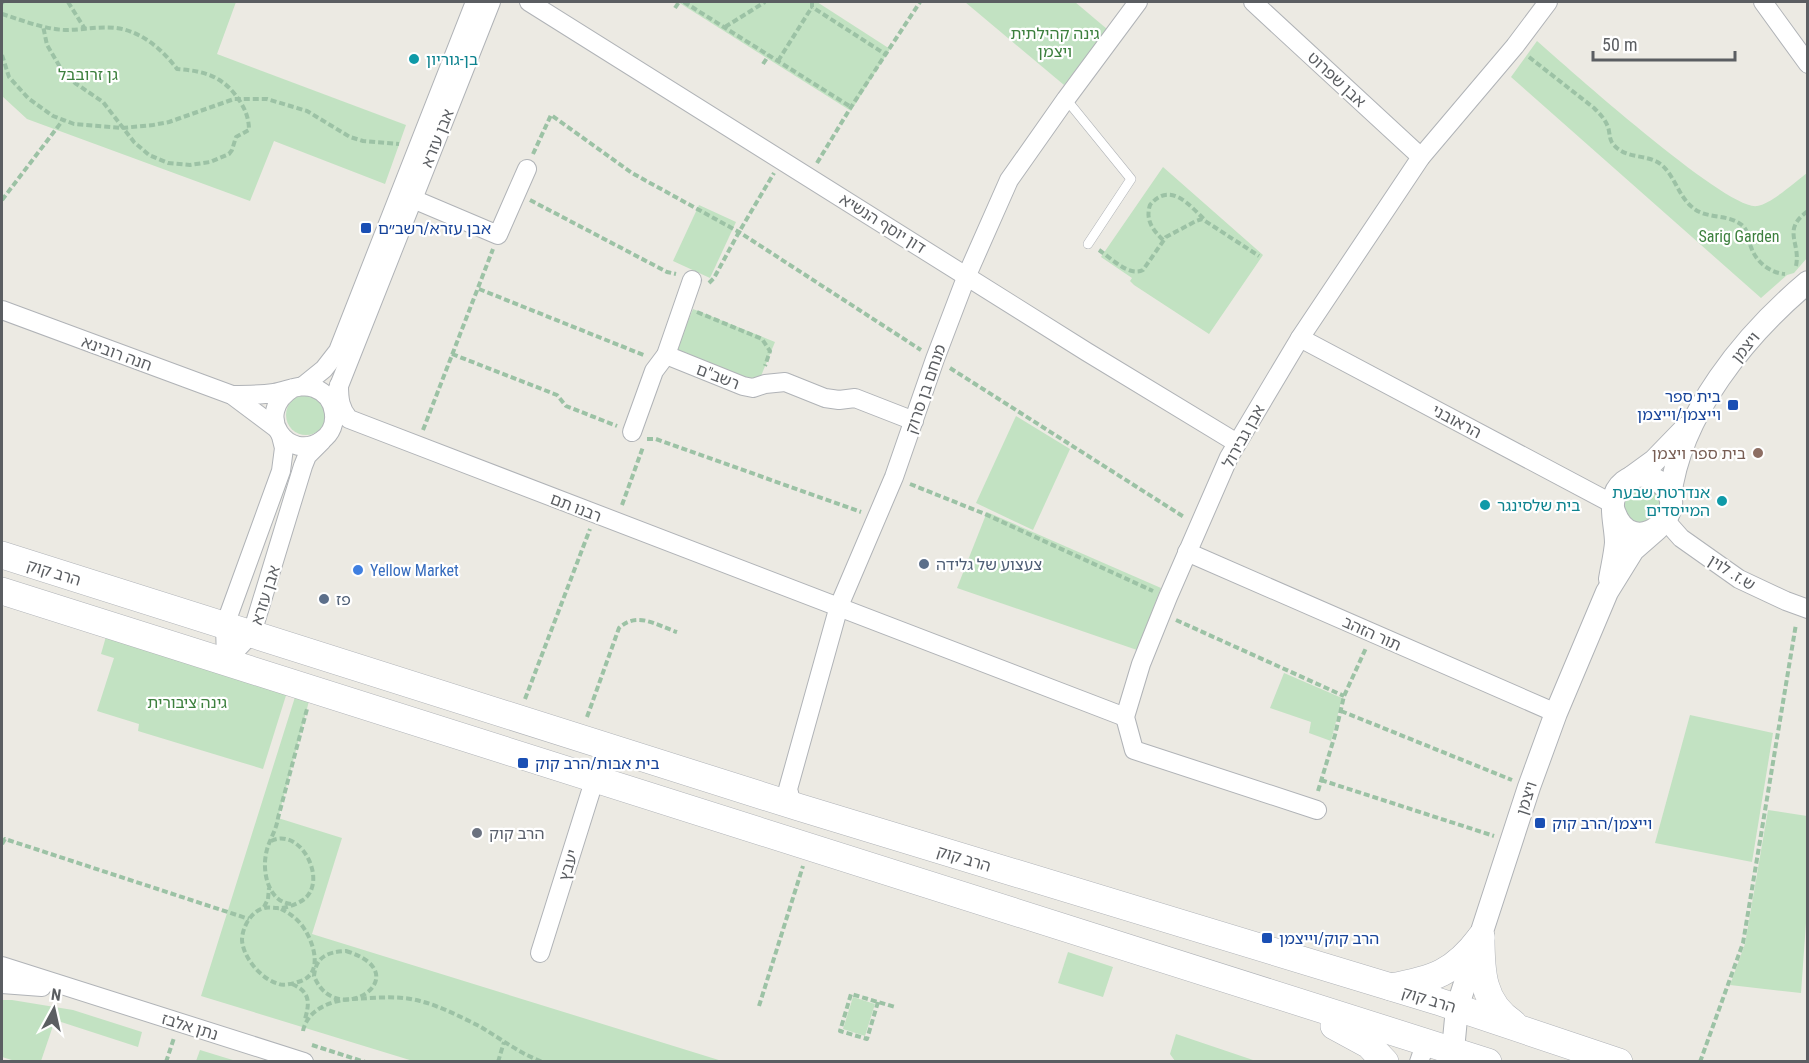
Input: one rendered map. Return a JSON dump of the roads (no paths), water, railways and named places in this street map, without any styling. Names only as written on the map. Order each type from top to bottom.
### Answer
[{"type":"main road","name":"הרב קוק","points":[[2,555],[798,807],[1457,1008],[1619,1062]]},
{"type":"main road","name":"הרב קוק","points":[[2,591],[810,845],[1240,984],[1423,1052],[1488,1062]]},
{"type":"main road","points":[[1390,987],[1424,980],[1455,965],[1467,956],[1481,937]]},
{"type":"main road","points":[[1481,937],[1482,977],[1488,996],[1498,1011],[1522,1029]]},
{"type":"main road","points":[[1240,984],[1349,1033],[1369,1045],[1385,1062]]},
{"type":"street","name":"אבן עזרא","points":[[298,387],[324,369],[338,351],[475,2]]},
{"type":"street","name":"אבן עזרא","points":[[334,410],[335,395],[491,2]]},
{"type":"street","name":"דון יוסף הנשיא","points":[[529,2],[1087,352],[1237,443]]},
{"type":"street","name":"מנחם בן סרוק","points":[[798,807],[791,801],[788,789],[839,606],[894,477],[967,275],[1010,180],[1066,99],[1138,2]]},
{"type":"street","name":"אבן שפרוט","points":[[1253,2],[1421,157]]},
{"type":"street","name":"אבן גבירול","points":[[1125,717],[1141,664],[1168,597],[1237,443],[1300,338],[1421,157],[1515,46],[1548,2]]},
{"type":"street","points":[[1763,2],[1808,64]]},
{"type":"street","points":[[413,199],[498,235],[527,169]]},
{"type":"street","points":[[639,435],[654,371],[664,359],[691,280]]},
{"type":"street","name":"ויצמן","points":[[1632,477],[1659,456],[1693,421],[1738,354],[1781,305],[1808,282]]},
{"type":"street","name":"חנה רובינא","points":[[2,310],[232,394],[257,411],[279,432]]},
{"type":"street","name":"הראובני","points":[[1300,338],[1613,506]]},
{"type":"street","name":"רשב\"ם","points":[[664,359],[749,388],[785,382],[825,398],[839,400],[855,398],[914,421]]},
{"type":"street","name":"רבנו תם","points":[[339,385],[340,402],[343,412],[349,419],[1125,717]]},
{"type":"street","name":"חנה רובינא","points":[[232,394],[263,394],[298,387]]},
{"type":"street","points":[[298,387],[314,388],[323,393],[330,400],[334,410],[331,430],[325,438],[316,444],[307,446],[297,446],[279,432],[274,418],[278,400],[298,387]]},
{"type":"street","name":"ויצמן","points":[[1670,497],[1675,467],[1693,421]]},
{"type":"street","name":"אבן עזרא","points":[[226,661],[225,625],[281,471],[284,448],[279,432]]},
{"type":"street","name":"אבן עזרא","points":[[226,661],[252,633],[303,466],[307,456],[325,438]]},
{"type":"street","points":[[1642,475],[1659,482],[1670,497],[1671,506],[1662,525],[1648,533],[1629,531],[1616,518],[1613,506],[1614,494],[1618,487],[1632,477],[1642,475]]},
{"type":"street","name":"ויצמן","points":[[1608,592],[1616,542],[1613,506]]},
{"type":"street","name":"ויצמן","points":[[1451,1056],[1457,1008],[1529,787],[1557,713],[1608,592],[1633,550],[1662,525]]},
{"type":"street","name":"ש.ז. לוין","points":[[1662,525],[1739,579],[1804,607]]},
{"type":"street","name":"תור הזהב","points":[[1187,552],[1557,713]]},
{"type":"street","points":[[1125,717],[1134,750],[1315,809]]},
{"type":"street","name":"יעבץ","points":[[540,953],[595,778]]},
{"type":"street","name":"נתן אלבז","points":[[2,966],[304,1062]]},
{"type":"street","name":"נתן אלבז","points":[[2,984],[77,990]]},
{"type":"street","name":"ויצמן","points":[[1423,1052],[1457,1008]]},
{"type":"lane","points":[[1066,99],[1131,179],[1088,243]]},
{"type":"place","name":"בן-גוריון","points":[[414,59]]},
{"type":"place","name":"אבן עזרא/רשב״ם","points":[[366,228]]},
{"type":"place","name":"בית ספר וייצמן/וייצמן","points":[[1733,405]]},
{"type":"place","name":"בית ספר ויצמן","points":[[1758,453]]},
{"type":"place","name":"אנדרטת שבעת המייסדים","points":[[1722,501]]},
{"type":"place","name":"בית שלסינגר","points":[[1485,505]]},
{"type":"place","name":"צעצוע של גלידה","points":[[924,564]]},
{"type":"place","name":"Yellow Market","points":[[358,570]]},
{"type":"place","name":"פז","points":[[324,599]]},
{"type":"place","name":"בית אבות/הרב קוק","points":[[523,763]]},
{"type":"place","name":"וייצמן/הרב קוק","points":[[1540,823]]},
{"type":"place","name":"הרב קוק","points":[[477,833]]},
{"type":"place","name":"הרב קוק/וייצמן","points":[[1267,938]]},
{"type":"park label","name":"גינה קהילתית ויצמן","points":[[1055,42]]},
{"type":"park label","name":"גן זרובבל","points":[[88,74]]},
{"type":"park label","name":"Sarig Garden","points":[[1739,236]]},
{"type":"park label","name":"גינה ציבורית","points":[[187,702]]}]
